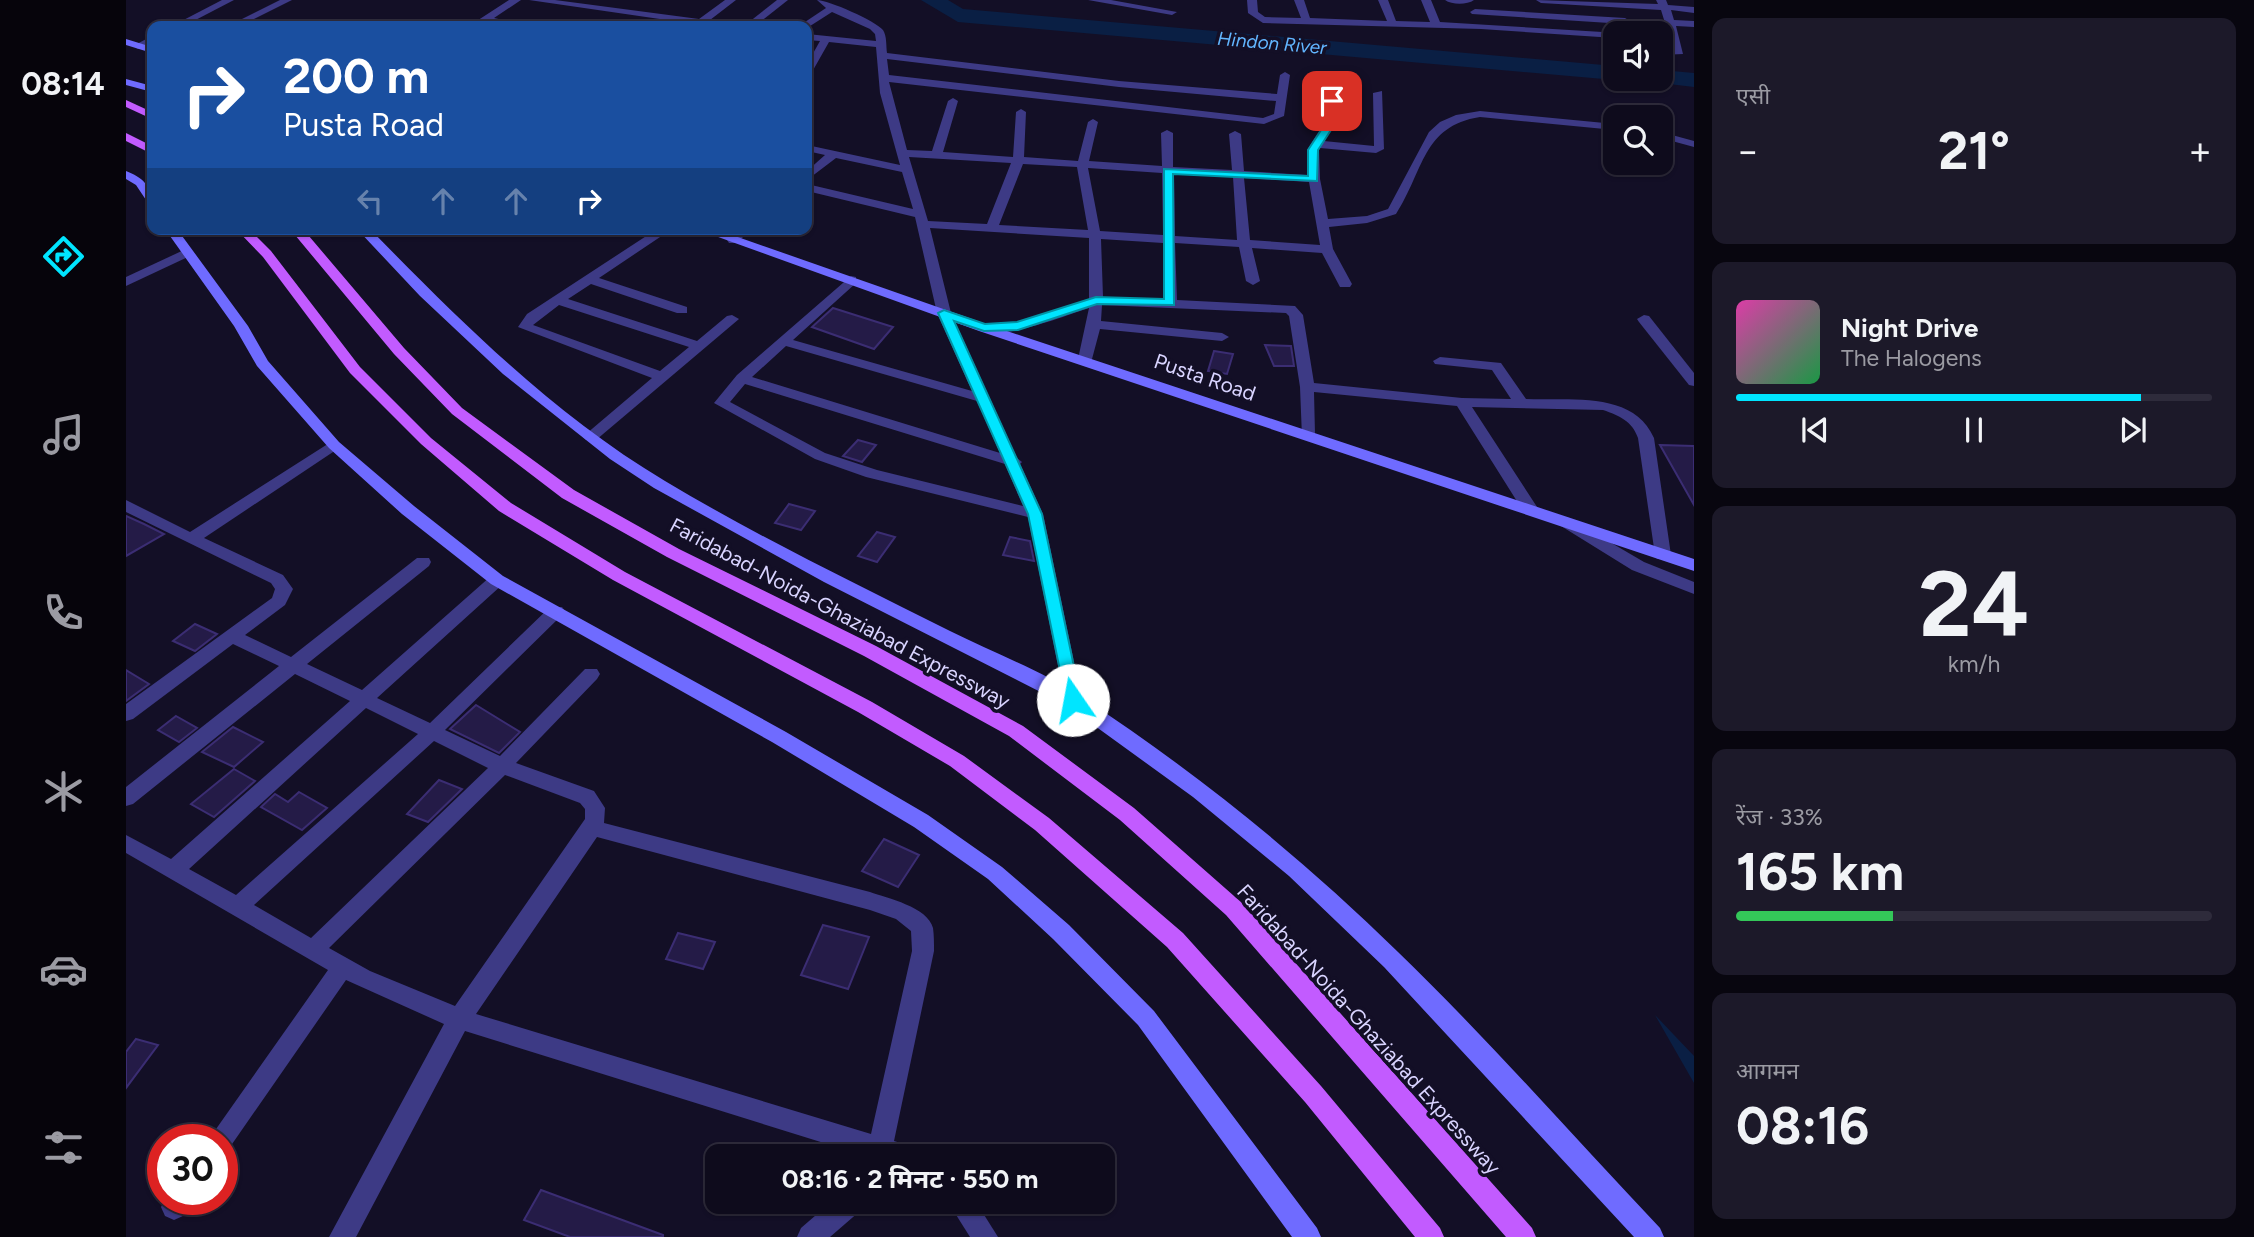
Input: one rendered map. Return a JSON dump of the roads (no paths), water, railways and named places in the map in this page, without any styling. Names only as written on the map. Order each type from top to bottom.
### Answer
[{"type":"main road","points":[[126,103],[147,114]]},
{"type":"main road","points":[[126,136],[147,148]]},
{"type":"main road","points":[[248,235],[267,254],[355,370],[426,441],[505,507],[619,576],[865,707],[957,761],[1042,824],[1175,940],[1313,1094],[1431,1237]]},
{"type":"main road","name":"Faridabad-Noida-Ghaziabad Expressway","points":[[301,235],[399,351],[457,411],[558,487],[673,553],[870,651],[1016,731],[1127,814],[1234,909],[1523,1237]]},
{"type":"street","points":[[187,21],[229,0]]},
{"type":"street","points":[[243,21],[287,0]]},
{"type":"street","points":[[482,21],[516,0]]},
{"type":"street","points":[[534,0],[693,21]]},
{"type":"street","points":[[702,21],[731,0]]},
{"type":"street","points":[[756,21],[783,0]]},
{"type":"street","points":[[1093,0],[1172,12]]},
{"type":"street","points":[[1143,8],[1151,0]]},
{"type":"street","points":[[1252,0],[1257,17],[1482,26],[1603,34]]},
{"type":"street","points":[[1299,0],[1306,20]]},
{"type":"street","points":[[1383,0],[1392,24]]},
{"type":"street","points":[[1426,0],[1436,25]]},
{"type":"street","points":[[1450,0],[1470,0],[1482,26]]},
{"type":"street","points":[[1541,0],[1663,4],[1694,10]]},
{"type":"street","points":[[1475,12],[1625,21],[1622,2]]},
{"type":"street","points":[[809,21],[827,4],[875,27],[880,33],[885,93],[922,219],[944,313],[981,398],[1014,462],[1035,514],[1073,700]]},
{"type":"street","points":[[1663,4],[1669,21]]},
{"type":"street","points":[[485,19],[497,21]]},
{"type":"street","points":[[1673,23],[1694,24]]},
{"type":"street","points":[[1673,33],[1679,52],[1673,52]]},
{"type":"street","points":[[812,38],[1040,75],[1282,98]]},
{"type":"street","points":[[812,63],[826,39]]},
{"type":"street","points":[[126,42],[147,49]]},
{"type":"street","points":[[138,46],[147,42]]},
{"type":"street","points":[[1036,96],[1040,75]]},
{"type":"street","points":[[884,78],[1264,121],[1279,116],[1285,75]]},
{"type":"street","points":[[1335,80],[1329,122],[1313,150],[1314,179],[1327,249],[1345,284]]},
{"type":"street","points":[[126,82],[147,88]]},
{"type":"street","points":[[1316,144],[1376,150],[1380,147],[1378,93]]},
{"type":"street","points":[[936,156],[953,101]]},
{"type":"street","points":[[991,229],[1018,161],[1021,112]]},
{"type":"street","points":[[1322,223],[1349,223],[1381,217],[1392,211],[1435,130],[1461,114],[1603,126]]},
{"type":"street","points":[[1085,359],[1094,324],[1096,301],[1095,235],[1082,166],[1093,122]]},
{"type":"street","points":[[1167,133],[1170,303]]},
{"type":"street","points":[[1235,134],[1244,243],[1253,281]]},
{"type":"street","points":[[1673,138],[1694,144]]},
{"type":"street","points":[[812,149],[907,170]]},
{"type":"street","points":[[903,153],[1314,179]]},
{"type":"street","points":[[812,173],[834,154]]},
{"type":"street","points":[[126,174],[146,181]]},
{"type":"street","points":[[812,189],[922,219],[991,229],[1327,249]]},
{"type":"street","points":[[175,235],[241,326],[262,363],[334,445],[408,510],[497,580],[556,611],[921,821],[995,873],[1061,932],[1146,1018],[1308,1237]]},
{"type":"street","points":[[369,235],[425,293],[508,371],[591,437],[660,485],[720,519],[1073,700],[1200,792],[1296,870],[1392,960],[1651,1237]]},
{"type":"street","points":[[657,235],[561,301],[532,317],[525,327],[663,377]]},
{"type":"street","name":"Pusta Road","points":[[719,235],[984,328],[1085,359],[1694,565]]},
{"type":"street","points":[[733,240],[738,235]]},
{"type":"street","points":[[126,282],[186,253]]},
{"type":"street","points":[[591,280],[682,310]]},
{"type":"street","points":[[852,280],[742,378],[721,402],[820,456],[872,474],[1035,514]]},
{"type":"street","points":[[561,301],[699,346]]},
{"type":"street","points":[[984,328],[1018,326],[1096,301],[1290,309],[1296,315],[1307,387],[1307,434]]},
{"type":"street","points":[[591,437],[732,319]]},
{"type":"street","points":[[1644,319],[1694,382]]},
{"type":"street","points":[[1094,324],[1222,337]]},
{"type":"street","points":[[783,341],[981,398]]},
{"type":"street","points":[[1440,361],[1496,366],[1522,404]]},
{"type":"street","points":[[742,378],[1014,462]]},
{"type":"street","points":[[1307,387],[1462,402],[1604,406],[1625,412],[1641,424],[1646,438],[1663,555]]},
{"type":"street","points":[[1462,402],[1531,510]]},
{"type":"street","points":[[191,540],[334,445]]},
{"type":"street","points":[[126,505],[191,540],[277,579],[284,589],[279,601],[126,714]]},
{"type":"street","points":[[1567,523],[1638,566],[1694,588]]},
{"type":"street","points":[[126,798],[423,562]]},
{"type":"street","points":[[173,870],[497,580]]},
{"type":"street","points":[[237,907],[433,731],[556,611]]},
{"type":"street","points":[[232,636],[502,766],[587,797],[595,805],[598,815],[592,828],[459,1019],[342,1237]]},
{"type":"street","points":[[313,950],[502,766],[591,674]]},
{"type":"street","points":[[592,828],[870,901],[903,912],[922,928],[923,951],[900,1144]]},
{"type":"street","points":[[130,851],[173,870],[343,967],[459,1019],[866,1144]]},
{"type":"street","points":[[232,1124],[343,967]]},
{"type":"street","points":[[810,1237],[836,1214]]},
{"type":"street","points":[[969,1214],[985,1237]]},
{"type":"water","points":[[1655,1015],[1694,1056],[1694,1083]]},
{"type":"waterway","name":"Hindon River","points":[[932,0],[958,15],[1603,72]]},
{"type":"waterway","name":"Hindon River","points":[[1673,78],[1694,80]]}]
